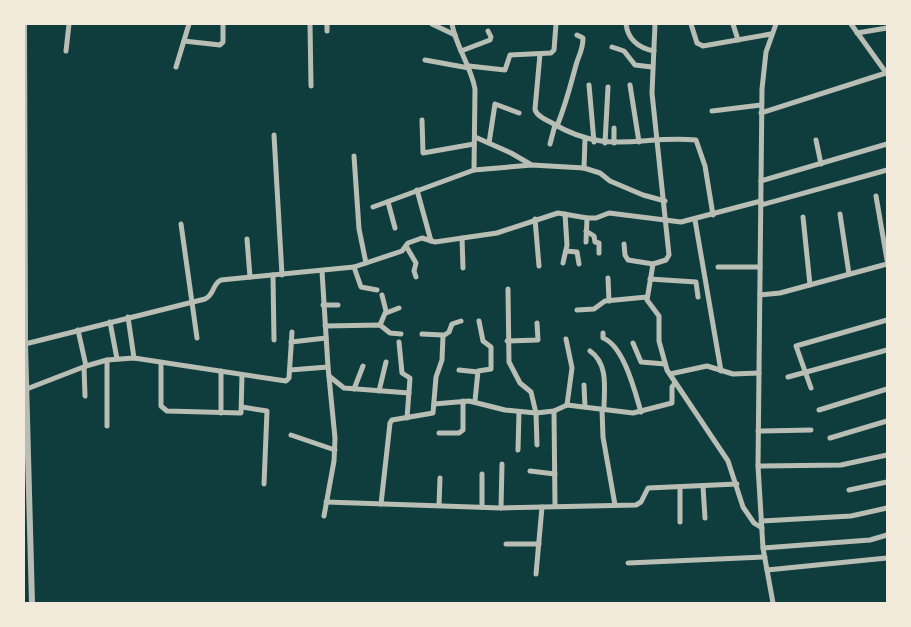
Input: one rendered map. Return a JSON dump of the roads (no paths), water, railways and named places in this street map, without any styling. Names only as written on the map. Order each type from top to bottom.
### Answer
[{"type":"street","points":[[24,24],[25,390],[32,603]]},
{"type":"street","points":[[66,51],[69,24]]},
{"type":"street","points":[[176,67],[189,24]]},
{"type":"street","points":[[184,41],[220,45],[223,42],[223,24]]},
{"type":"street","points":[[310,24],[311,86]]},
{"type":"street","points":[[327,24],[327,31]]},
{"type":"street","points":[[432,24],[454,35]]},
{"type":"street","points":[[452,24],[454,35],[469,67],[475,89],[474,170]]},
{"type":"street","points":[[425,60],[505,70],[510,55],[548,54],[554,50],[556,24]]},
{"type":"street","points":[[626,24],[630,37],[636,44],[654,51]]},
{"type":"street","points":[[624,244],[625,255],[628,260],[653,264],[669,257],[665,201],[652,93],[655,24]]},
{"type":"street","points":[[691,24],[701,46],[771,34]]},
{"type":"street","points":[[732,24],[738,40]]},
{"type":"street","points":[[772,603],[763,548],[758,431],[761,105],[763,71],[771,34],[776,24]]},
{"type":"street","points":[[761,113],[887,74],[851,24]]},
{"type":"street","points":[[857,33],[887,28]]},
{"type":"street","points":[[461,51],[490,40],[491,37],[488,31]]},
{"type":"street","points":[[550,144],[570,94],[577,62],[582,53],[583,38],[577,35]]},
{"type":"street","points":[[612,48],[624,51],[636,65],[652,67]]},
{"type":"street","points":[[540,54],[535,109],[537,114],[594,142],[695,140],[698,142],[705,166],[713,214]]},
{"type":"street","points":[[881,65],[887,64]]},
{"type":"street","points":[[589,85],[594,142]]},
{"type":"street","points":[[630,85],[639,142]]},
{"type":"street","points":[[605,143],[608,87]]},
{"type":"street","points":[[489,142],[494,104],[519,113]]},
{"type":"street","points":[[712,111],[761,105]]},
{"type":"street","points":[[422,120],[423,153],[474,144]]},
{"type":"street","points":[[614,128],[614,143]]},
{"type":"street","points":[[274,134],[282,274]]},
{"type":"street","points":[[475,137],[489,142],[532,165]]},
{"type":"street","points":[[584,168],[585,139]]},
{"type":"street","points":[[816,140],[821,164]]},
{"type":"street","points":[[761,182],[887,144]]},
{"type":"street","points":[[354,156],[359,229],[366,263]]},
{"type":"street","points":[[373,207],[474,170],[532,165],[584,168],[600,173],[610,181],[642,195],[665,201]]},
{"type":"street","points":[[25,344],[208,298],[216,283],[221,280],[354,267],[402,251],[410,242],[422,238],[431,241],[497,232],[550,214],[596,218],[609,213],[667,221],[695,220],[887,170]]},
{"type":"street","points":[[417,190],[431,241]]},
{"type":"street","points":[[876,196],[887,260]]},
{"type":"street","points":[[388,202],[395,228]]},
{"type":"street","points":[[563,263],[566,251],[565,214]]},
{"type":"street","points":[[840,214],[850,274]]},
{"type":"street","points":[[803,216],[810,285]]},
{"type":"street","points":[[586,242],[587,218]]},
{"type":"street","points":[[535,219],[539,266]]},
{"type":"street","points":[[695,220],[721,371]]},
{"type":"street","points":[[181,224],[190,302],[197,338]]},
{"type":"street","points":[[586,231],[594,236],[595,242],[599,243],[599,253]]},
{"type":"street","points":[[462,238],[463,268]]},
{"type":"street","points":[[247,239],[250,277]]},
{"type":"street","points":[[406,246],[416,263],[414,271],[416,277]]},
{"type":"street","points":[[566,251],[577,252],[579,264]]},
{"type":"street","points":[[653,264],[647,297],[659,316],[659,341],[665,364],[728,461],[744,507],[754,522],[762,528]]},
{"type":"street","points":[[760,295],[780,293],[887,264]]},
{"type":"street","points":[[718,267],[760,266]]},
{"type":"street","points":[[354,267],[361,287],[377,290]]},
{"type":"street","points":[[322,271],[323,306],[335,450],[324,516]]},
{"type":"street","points":[[273,275],[274,340]]},
{"type":"street","points":[[608,278],[609,301]]},
{"type":"street","points":[[650,279],[696,282],[698,297]]},
{"type":"street","points":[[508,289],[507,341],[509,362],[513,373],[531,392],[536,413],[537,445]]},
{"type":"street","points":[[380,325],[386,313],[382,295]]},
{"type":"street","points":[[577,310],[594,309],[603,302],[647,297]]},
{"type":"street","points":[[323,306],[338,305]]},
{"type":"street","points":[[386,313],[399,308]]},
{"type":"street","points":[[128,317],[134,358]]},
{"type":"street","points":[[422,334],[443,335],[449,332],[452,324],[461,320]]},
{"type":"street","points":[[811,388],[796,346],[887,320]]},
{"type":"street","points":[[110,322],[117,359]]},
{"type":"street","points":[[459,370],[478,372],[491,369],[491,347],[483,341],[480,322]]},
{"type":"street","points":[[507,341],[538,340],[537,324]]},
{"type":"street","points":[[325,326],[380,325],[390,333],[401,334]]},
{"type":"street","points":[[78,330],[85,366],[85,396]]},
{"type":"street","points":[[25,390],[85,366],[107,360],[134,358],[286,381],[289,378],[290,370],[292,332]]},
{"type":"street","points":[[603,333],[603,338],[610,341],[624,364],[641,412]]},
{"type":"street","points":[[381,504],[390,423],[394,420],[431,415],[434,404],[436,377],[442,360],[443,335]]},
{"type":"street","points":[[291,342],[326,338]]},
{"type":"street","points":[[566,339],[572,368],[567,405]]},
{"type":"street","points":[[399,342],[402,373],[410,378],[408,418]]},
{"type":"street","points":[[633,343],[642,362],[665,364]]},
{"type":"street","points":[[788,377],[887,350]]},
{"type":"street","points":[[590,351],[601,363],[605,384],[603,437],[615,505]]},
{"type":"street","points":[[107,360],[107,426]]},
{"type":"street","points":[[379,391],[386,362]]},
{"type":"street","points":[[161,363],[163,410],[240,414],[242,407],[242,375]]},
{"type":"street","points":[[354,389],[363,366]]},
{"type":"street","points":[[670,374],[707,366],[733,374],[759,373]]},
{"type":"street","points":[[290,370],[328,367]]},
{"type":"street","points":[[221,371],[221,413]]},
{"type":"street","points":[[475,401],[478,372]]},
{"type":"street","points":[[329,376],[338,385],[354,389],[409,393]]},
{"type":"street","points":[[434,404],[463,400],[475,401],[519,412],[554,411],[567,405],[641,412],[672,403],[672,387],[675,382]]},
{"type":"street","points":[[584,385],[585,407]]},
{"type":"street","points":[[819,410],[887,389]]},
{"type":"street","points":[[439,433],[460,432],[463,430],[463,400]]},
{"type":"street","points":[[242,407],[267,411],[264,484]]},
{"type":"street","points":[[554,411],[554,506]]},
{"type":"street","points":[[518,450],[519,412]]},
{"type":"street","points":[[830,438],[887,421]]},
{"type":"street","points":[[758,431],[811,430]]},
{"type":"street","points":[[290,434],[335,450]]},
{"type":"street","points":[[758,466],[841,466],[887,455]]},
{"type":"street","points":[[501,508],[502,464]]},
{"type":"street","points":[[530,471],[555,474]]},
{"type":"street","points":[[482,474],[482,507]]},
{"type":"street","points":[[440,478],[440,506]]},
{"type":"street","points":[[848,490],[887,482]]},
{"type":"street","points":[[326,502],[501,508],[638,504],[648,488],[737,484]]},
{"type":"street","points":[[703,486],[705,518]]},
{"type":"street","points":[[680,487],[680,522]]},
{"type":"street","points":[[536,574],[542,507]]},
{"type":"street","points":[[761,521],[850,516],[887,508]]},
{"type":"street","points":[[763,548],[870,540],[887,536]]},
{"type":"street","points":[[506,544],[539,544]]},
{"type":"street","points":[[628,563],[765,557]]},
{"type":"street","points":[[767,570],[887,558]]}]
